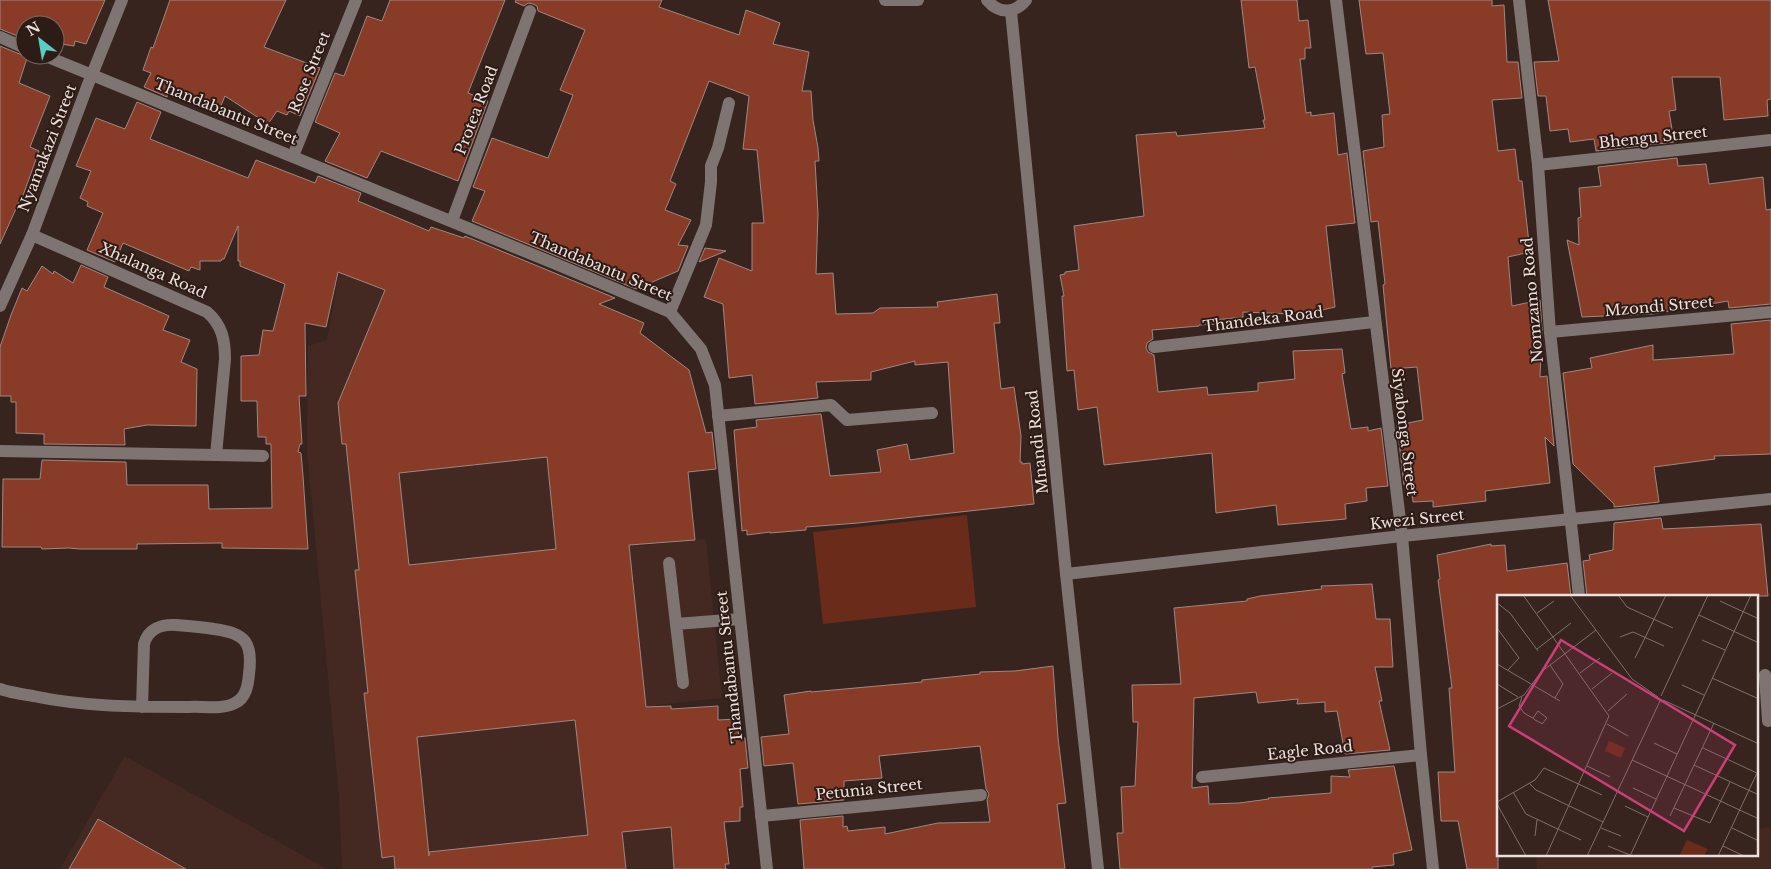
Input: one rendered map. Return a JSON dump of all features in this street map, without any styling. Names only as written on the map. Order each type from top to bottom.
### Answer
[{"type":"street","name":"Nyamakazi Street","points":[[0,306],[32,235],[122,0]]},
{"type":"street","name":"Rose Street","points":[[293,156],[356,0]]},
{"type":"street","points":[[885,0],[918,0]]},
{"type":"street","points":[[987,0],[992,6],[1002,11],[1011,11],[1026,0]]},
{"type":"street","name":"Siyabonga Street","points":[[1336,0],[1374,322],[1402,536],[1433,869]]},
{"type":"street","name":"Nomzamo Road","points":[[1519,0],[1538,165],[1550,332],[1579,595]]},
{"type":"street","name":"Protea Road","points":[[452,221],[530,11]]},
{"type":"street","name":"Mnandi Road","points":[[1011,11],[1066,574],[1098,869]]},
{"type":"street","points":[[0,37],[15,44]]},
{"type":"street","name":"Thandabantu Street","points":[[65,64],[670,312],[701,349],[714,385],[766,869]]},
{"type":"street","points":[[670,312],[706,225],[711,166],[720,141],[729,103]]},
{"type":"street","name":"Bhengu Street","points":[[1538,165],[1771,140]]},
{"type":"street","name":"Xhalanga Road","points":[[32,235],[161,290],[206,312],[212,317],[222,332],[225,344],[216,455]]},
{"type":"street","name":"Mzondi Street","points":[[1550,332],[1771,312]]},
{"type":"street","name":"Thandeka Road","points":[[1154,347],[1374,322]]},
{"type":"street","points":[[718,416],[831,405],[847,420],[932,413]]},
{"type":"street","points":[[0,451],[263,456]]},
{"type":"street","name":"Kwezi Street","points":[[1066,574],[1402,536],[1771,499]]},
{"type":"street","points":[[669,563],[683,682]]},
{"type":"street","points":[[676,624],[740,619]]},
{"type":"street","points":[[0,689],[54,701],[108,707],[142,707],[223,706],[235,703],[243,697],[248,685],[251,658],[249,647],[240,635],[229,631],[196,626],[166,625],[153,630],[146,636],[144,644],[142,707]]},
{"type":"street","points":[[1765,676],[1765,721]]},
{"type":"street","name":"Eagle Road","points":[[1202,777],[1421,755]]},
{"type":"street","name":"Petunia Street","points":[[761,816],[981,794]]},
{"type":"shaded area","points":[[339,272],[623,390],[639,546],[706,539],[722,698],[656,705],[674,869],[342,869],[339,796],[307,451],[308,346],[327,340]]},
{"type":"shaded area","points":[[967,515],[976,607],[823,624],[813,532]]},
{"type":"shaded area","points":[[125,756],[327,869],[60,869]]},
{"type":"shaded area","points":[[1771,827],[1771,869],[1537,869],[1536,856],[1758,856],[1758,829]]},
{"type":"building","points":[[0,0],[105,0],[86,44],[75,41],[74,46],[65,45],[65,15],[15,15],[15,35],[0,29]]},
{"type":"building","points":[[170,0],[286,0],[264,47],[320,68],[300,116],[289,111],[287,115],[277,111],[268,124],[225,96],[220,108],[170,88],[167,97],[144,87],[151,73],[143,70]]},
{"type":"building","points":[[390,0],[505,0],[468,93],[488,101],[458,181],[381,151],[367,178],[325,161],[340,133],[315,122],[335,73],[344,76],[367,16],[382,21]]},
{"type":"building","points":[[516,0],[662,0],[659,7],[739,35],[746,10],[780,23],[773,44],[809,52],[802,91],[811,91],[819,161],[815,161],[818,214],[816,274],[833,273],[836,314],[873,313],[880,308],[938,307],[937,302],[997,294],[1000,323],[994,323],[1001,389],[1014,387],[1021,436],[1020,462],[1022,464],[1030,463],[1034,504],[806,527],[806,530],[747,535],[747,530],[742,531],[734,430],[757,427],[756,420],[821,414],[830,476],[881,472],[877,450],[907,444],[910,460],[954,453],[948,362],[915,365],[915,361],[871,372],[871,380],[816,382],[818,398],[755,404],[752,375],[729,378],[723,304],[704,297],[719,258],[752,271],[752,223],[764,223],[757,150],[743,149],[749,96],[709,81],[670,181],[676,184],[665,210],[691,220],[678,245],[688,246],[678,271],[636,289],[472,221],[485,191],[473,187],[492,138],[548,158],[573,95],[560,90],[585,30],[538,11],[537,6],[533,4],[528,3],[524,6],[515,2]]},
{"type":"building","points":[[1241,0],[1297,0],[1299,21],[1308,20],[1311,48],[1305,48],[1305,59],[1300,59],[1306,113],[1311,112],[1311,116],[1334,113],[1338,155],[1347,153],[1355,223],[1326,226],[1335,307],[1291,317],[1291,314],[1243,312],[1243,317],[1215,320],[1216,324],[1152,330],[1153,339],[1147,343],[1146,348],[1148,352],[1154,355],[1158,392],[1207,387],[1208,395],[1258,391],[1258,383],[1295,379],[1293,351],[1342,349],[1345,373],[1342,374],[1351,429],[1368,427],[1368,431],[1381,428],[1388,486],[1366,488],[1367,501],[1345,504],[1346,519],[1278,525],[1276,505],[1216,513],[1212,453],[1104,465],[1097,407],[1078,410],[1074,370],[1067,371],[1062,296],[1064,296],[1060,275],[1065,274],[1065,272],[1079,270],[1074,226],[1144,216],[1136,135],[1176,132],[1177,136],[1265,128],[1255,67],[1249,68]]},
{"type":"building","points":[[1359,0],[1492,0],[1492,6],[1504,5],[1507,62],[1518,62],[1522,98],[1492,100],[1498,151],[1515,149],[1519,181],[1522,181],[1530,252],[1508,257],[1512,306],[1540,300],[1542,329],[1540,377],[1547,376],[1554,446],[1545,437],[1550,483],[1485,491],[1486,501],[1433,507],[1433,501],[1413,502],[1411,485],[1404,485],[1397,425],[1423,420],[1417,367],[1391,369],[1378,221],[1371,222],[1363,151],[1384,147],[1382,115],[1390,114],[1383,53],[1366,54]]},
{"type":"building","points":[[1548,0],[1771,0],[1771,99],[1767,100],[1768,116],[1724,120],[1720,77],[1672,77],[1676,110],[1669,111],[1674,142],[1596,151],[1594,139],[1570,142],[1568,129],[1550,131],[1546,96],[1538,96],[1534,62],[1559,61]]},
{"type":"building","points":[[0,46],[15,52],[15,65],[25,65],[19,83],[50,96],[30,147],[39,151],[21,201],[0,244]]},
{"type":"building","points":[[137,102],[161,112],[150,139],[248,178],[256,160],[315,183],[318,176],[361,193],[358,201],[429,231],[431,227],[464,238],[465,236],[615,298],[599,304],[644,323],[640,333],[689,370],[706,433],[712,432],[716,469],[688,472],[695,540],[629,545],[646,707],[671,706],[671,709],[718,706],[718,720],[737,719],[739,738],[745,738],[748,768],[740,769],[743,807],[740,807],[740,821],[724,822],[729,864],[725,864],[726,869],[674,869],[671,827],[622,832],[626,869],[395,869],[394,856],[382,858],[364,693],[368,693],[355,570],[359,570],[346,444],[342,444],[338,403],[385,290],[338,272],[326,327],[305,323],[306,396],[299,396],[302,444],[300,444],[298,452],[301,453],[308,549],[222,548],[222,543],[137,544],[137,549],[2,547],[3,479],[40,479],[42,460],[126,462],[127,485],[208,485],[209,509],[272,508],[271,444],[266,444],[266,437],[258,437],[257,401],[241,401],[241,356],[259,355],[263,330],[273,331],[285,284],[240,266],[240,261],[238,261],[238,226],[224,259],[221,261],[200,261],[200,270],[191,267],[189,271],[123,243],[115,262],[87,250],[103,213],[87,206],[88,202],[80,198],[91,171],[76,166],[96,118],[125,129]],"holes":[[[547,457],[556,549],[409,565],[399,473]],[[575,720],[588,835],[429,852],[429,856],[417,737]]]},
{"type":"building","points":[[1677,158],[1678,166],[1706,164],[1709,184],[1763,177],[1766,210],[1771,209],[1771,304],[1729,308],[1728,301],[1652,314],[1582,317],[1567,240],[1579,245],[1578,218],[1581,217],[1579,188],[1601,186],[1598,167]]},
{"type":"building","points":[[705,248],[726,251],[699,262]]},
{"type":"building","points":[[81,265],[108,277],[104,287],[169,316],[163,330],[190,340],[181,362],[197,369],[196,426],[147,425],[124,429],[125,445],[44,444],[44,434],[16,433],[16,402],[11,402],[11,396],[0,396],[0,347],[11,315],[22,288],[27,291],[42,266],[53,274],[54,271],[73,283]]},
{"type":"building","points":[[1771,320],[1771,454],[1714,456],[1715,459],[1654,467],[1659,502],[1614,507],[1614,504],[1573,464],[1563,373],[1592,368],[1590,358],[1653,345],[1653,360],[1734,354],[1731,324]]},
{"type":"building","points":[[1661,518],[1663,529],[1761,524],[1768,596],[1587,595],[1583,561],[1590,560],[1589,555],[1613,550],[1614,523]]},
{"type":"building","points":[[1491,544],[1491,546],[1505,545],[1507,571],[1567,563],[1571,595],[1497,595],[1498,869],[1467,869],[1458,821],[1441,821],[1438,772],[1455,772],[1449,688],[1452,688],[1438,580],[1440,579],[1437,555]]},
{"type":"building","points":[[1372,584],[1376,619],[1390,619],[1393,667],[1375,667],[1382,701],[1379,701],[1390,750],[1345,754],[1337,711],[1325,712],[1325,702],[1297,704],[1298,699],[1258,703],[1256,692],[1194,698],[1192,788],[1208,786],[1209,804],[1239,803],[1268,798],[1331,793],[1331,776],[1350,777],[1348,770],[1394,766],[1412,850],[1393,854],[1394,865],[1372,867],[1372,869],[1120,869],[1117,833],[1123,833],[1121,787],[1135,786],[1138,722],[1133,722],[1132,685],[1181,684],[1174,608],[1247,601],[1247,599],[1260,596],[1322,589],[1321,586]]},
{"type":"building","points":[[1053,666],[1058,738],[1066,803],[1057,804],[1065,869],[804,869],[800,820],[843,816],[843,827],[847,826],[848,831],[885,827],[885,834],[938,823],[990,822],[987,800],[989,794],[986,789],[980,746],[879,756],[882,778],[844,781],[844,800],[798,804],[793,763],[764,766],[761,737],[789,734],[784,695],[922,682],[922,680],[980,674],[980,672],[1015,671]]},
{"type":"building","points":[[98,819],[133,839],[186,869],[69,869]]}]
